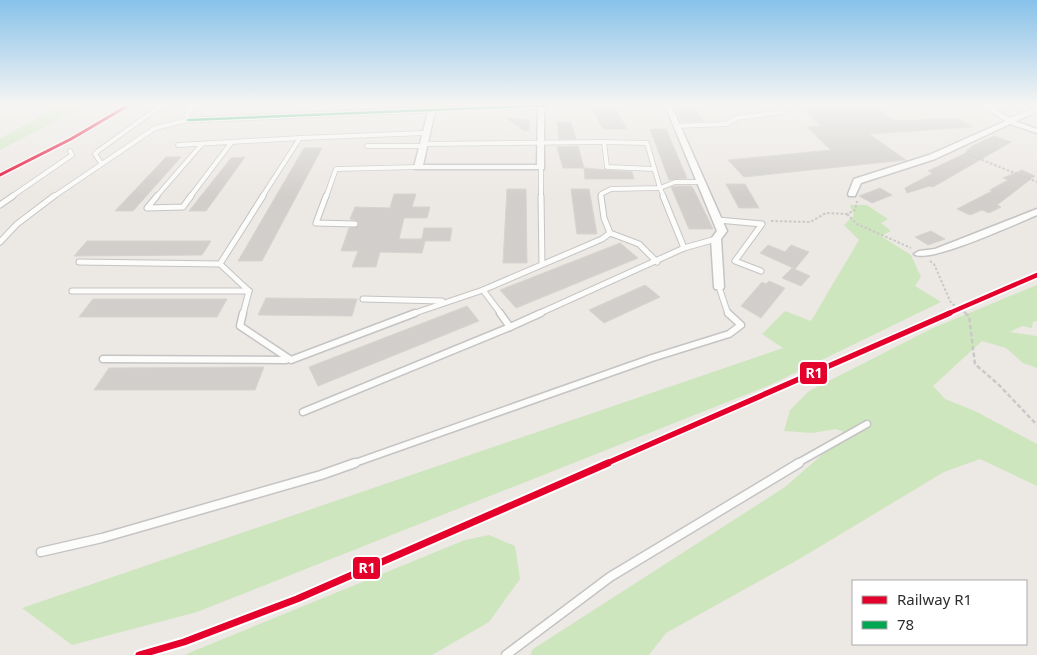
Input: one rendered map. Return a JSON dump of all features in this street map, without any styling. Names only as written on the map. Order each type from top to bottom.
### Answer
[{"type":"street","points":[[424,136],[418,167],[541,167],[541,136]]},
{"type":"street","points":[[681,136],[722,231],[716,239],[719,287]]},
{"type":"street","points":[[852,194],[858,181],[932,157],[978,136]]},
{"type":"street","points":[[919,254],[937,252],[1037,212]]},
{"type":"lane","points":[[101,162],[96,154],[98,151],[119,136]]},
{"type":"lane","points":[[0,242],[17,224],[101,162],[143,136]]},
{"type":"lane","points":[[178,145],[361,136]]},
{"type":"lane","points":[[220,264],[300,138]]},
{"type":"lane","points":[[604,142],[607,167],[654,169]]},
{"type":"lane","points":[[202,144],[147,208],[183,207],[231,143]]},
{"type":"lane","points":[[367,146],[647,143],[660,188],[684,248]]},
{"type":"lane","points":[[0,205],[72,155],[70,151]]},
{"type":"lane","points":[[355,224],[316,223],[336,169],[418,167]]},
{"type":"lane","points":[[541,167],[542,264]]},
{"type":"lane","points":[[657,262],[639,244],[610,233],[604,218],[601,194],[612,189],[660,188],[675,182],[702,182]]},
{"type":"lane","points":[[718,220],[762,224]]},
{"type":"lane","points":[[761,271],[735,261],[762,224]]},
{"type":"lane","points":[[103,359],[291,360],[447,301],[484,290],[602,239],[610,233]]},
{"type":"lane","points":[[303,412],[510,327],[657,262],[684,248],[716,239]]},
{"type":"lane","points":[[79,262],[220,264],[250,291]]},
{"type":"lane","points":[[41,552],[102,538],[321,475],[652,358],[729,334],[741,325],[729,316],[719,287]]},
{"type":"lane","points":[[484,290],[510,327]]},
{"type":"lane","points":[[72,291],[250,291]]},
{"type":"lane","points":[[250,291],[240,326],[284,358],[291,360]]},
{"type":"lane","points":[[363,299],[447,301]]},
{"type":"lane","points":[[506,655],[610,577],[848,433],[867,424]]},
{"type":"path","points":[[952,147],[1037,182]]},
{"type":"path","points":[[762,224],[774,220],[810,222],[826,213],[847,214],[855,210],[858,202],[852,194]]},
{"type":"path","points":[[847,214],[857,224],[911,248],[934,264],[951,303],[969,316],[975,364],[999,384],[1031,421],[1037,425]]},
{"type":"green space","points":[[6,136],[28,136],[0,150],[0,139]]},
{"type":"green space","points":[[850,205],[867,205],[888,219],[881,223],[891,231],[881,236],[911,255],[921,277],[915,286],[941,302],[768,386],[197,612],[72,645],[22,608],[783,348],[762,334],[785,311],[811,321],[859,240],[844,225],[854,215]]},
{"type":"green space","points":[[1037,285],[1037,321],[1033,322],[1032,328],[1022,326],[1010,332],[1037,336],[1037,368],[1023,363],[1006,348],[982,341],[933,386],[945,399],[975,411],[1037,444],[1037,486],[980,459],[944,472],[801,558],[666,633],[649,655],[530,655],[533,649],[785,487],[847,433],[836,429],[812,433],[784,431],[790,410],[809,391],[933,328]]},
{"type":"green space","points":[[489,535],[515,546],[520,579],[489,622],[432,655],[184,655],[465,540]]},
{"type":"building","points":[[559,136],[575,136],[576,139],[559,139]]},
{"type":"building","points":[[652,136],[669,136],[687,178],[669,180]]},
{"type":"building","points":[[816,136],[871,136],[906,160],[744,177],[728,160],[831,150]]},
{"type":"building","points":[[994,136],[1011,142],[933,187],[930,186],[907,193],[905,188],[933,173],[928,171],[968,152],[966,151],[974,145]]},
{"type":"building","points":[[578,146],[584,168],[563,168],[557,147]]},
{"type":"building","points":[[304,148],[322,148],[262,261],[238,261]]},
{"type":"building","points":[[166,157],[181,157],[133,211],[115,211]]},
{"type":"building","points":[[245,157],[206,211],[189,211],[231,158]]},
{"type":"building","points":[[584,168],[632,172],[634,179],[585,179]]},
{"type":"building","points":[[1022,170],[1035,176],[997,205],[1001,207],[989,213],[982,210],[970,215],[957,209],[992,191],[990,190],[1008,180],[1003,178]]},
{"type":"building","points":[[726,184],[745,184],[759,208],[739,208]]},
{"type":"building","points":[[691,186],[693,188],[713,229],[689,229],[671,187]]},
{"type":"building","points":[[880,188],[892,195],[872,203],[859,196]]},
{"type":"building","points":[[507,189],[526,189],[527,263],[503,263]]},
{"type":"building","points":[[571,189],[589,189],[597,234],[577,234]]},
{"type":"building","points":[[394,194],[416,194],[412,207],[430,207],[427,218],[404,218],[399,239],[422,239],[424,228],[452,228],[450,241],[425,241],[422,253],[380,252],[376,267],[352,267],[358,251],[341,251],[349,228],[359,226],[358,221],[350,219],[355,207],[390,208]]},
{"type":"building","points":[[931,231],[945,239],[928,245],[915,237]]},
{"type":"building","points":[[87,241],[211,241],[202,255],[74,256]]},
{"type":"building","points":[[620,243],[638,258],[516,308],[500,290]]},
{"type":"building","points":[[768,245],[785,252],[791,245],[809,252],[795,269],[760,253]]},
{"type":"building","points":[[792,268],[810,276],[801,286],[782,278]]},
{"type":"building","points":[[769,281],[785,288],[761,318],[741,306],[762,282],[766,284]]},
{"type":"building","points":[[645,285],[660,297],[604,323],[589,310]]},
{"type":"building","points":[[266,298],[357,299],[352,316],[258,315]]},
{"type":"building","points":[[93,299],[227,299],[217,317],[79,317]]},
{"type":"building","points":[[467,306],[479,321],[318,386],[309,367]]},
{"type":"building","points":[[264,367],[255,390],[94,390],[109,368]]},
{"type":"rail line","name":"R1","points":[[0,175],[77,136]]},
{"type":"rail line","name":"R1","points":[[139,655],[184,642],[297,599],[1037,275]]}]
